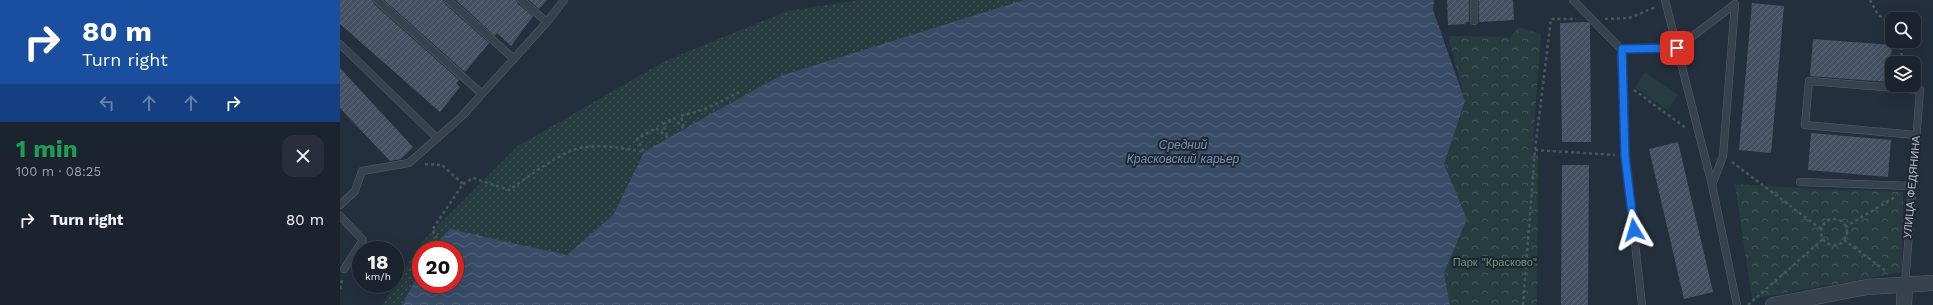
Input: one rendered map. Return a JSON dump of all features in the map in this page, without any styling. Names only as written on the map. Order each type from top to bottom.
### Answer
[{"type":"street","points":[[1773,305],[1866,287],[1905,284],[1933,284]]},
{"type":"street","name":"УЛИЦА ФЕДЯНИНА","points":[[1904,305],[1905,284]]},
{"type":"lane","points":[[377,0],[482,94]]},
{"type":"lane","points":[[448,0],[514,59]]},
{"type":"lane","points":[[521,0],[547,22]]},
{"type":"lane","points":[[340,205],[356,191],[362,172],[409,163],[462,116],[547,22],[564,0]]},
{"type":"lane","points":[[1474,0],[1474,22]]},
{"type":"lane","points":[[1573,0],[1622,49],[1625,156],[1642,305]]},
{"type":"lane","points":[[1665,2],[1712,185],[1737,305]]},
{"type":"lane","points":[[1622,49],[1677,48],[1735,4],[1723,156],[1712,185]]},
{"type":"lane","points":[[340,44],[437,138]]},
{"type":"lane","name":"УЛИЦА ФЕДЯНИНА","points":[[1905,284],[1920,90],[1809,81],[1805,125],[1916,136]]},
{"type":"lane","points":[[1800,182],[1913,186]]},
{"type":"lane","points":[[340,216],[363,240],[344,269]]},
{"type":"path","points":[[1870,0],[1878,15],[1885,20]]},
{"type":"path","points":[[1523,305],[1535,150],[1551,18],[1629,18],[1665,2]]},
{"type":"path","points":[[437,238],[432,230],[463,184],[473,178],[509,190],[547,164],[577,148],[611,146],[644,152],[637,139],[656,128],[668,138],[662,124],[674,118],[684,129],[680,115],[690,114],[710,107],[741,91]]},
{"type":"path","points":[[1535,150],[1625,156]]},
{"type":"path","points":[[409,163],[442,165],[463,184]]},
{"type":"path","points":[[1846,227],[1913,186]]},
{"type":"path","points":[[1838,220],[1846,227],[1847,232],[1844,240],[1836,245],[1832,245],[1823,240],[1821,229],[1827,221],[1838,220]]},
{"type":"path","points":[[1748,305],[1823,240]]},
{"type":"path","points":[[1844,240],[1905,284]]},
{"type":"green space","points":[[860,0],[1038,0],[618,216],[574,261],[450,229],[439,241],[423,241],[518,146],[665,61],[787,11]]},
{"type":"green space","name":"Парк \"Красково\"","points":[[1519,27],[1541,34],[1532,155],[1538,155],[1537,305],[1450,305],[1444,273],[1467,219],[1444,164],[1465,101],[1448,36],[1510,37]]},
{"type":"green space","points":[[1645,72],[1678,95],[1667,110],[1635,87]]},
{"type":"green space","points":[[1735,184],[1903,192],[1902,272],[1752,299]]},
{"type":"green space","points":[[412,258],[412,286],[402,305],[382,305],[390,293],[404,293],[404,271]]},
{"type":"water","name":"Средний Красковский карьер","points":[[1024,0],[1434,0],[1433,10],[1465,101],[1444,164],[1467,219],[1444,273],[1450,305],[402,305],[412,286],[412,293],[464,293],[464,241],[439,241],[450,229],[567,255],[614,214],[644,152],[780,76]]},
{"type":"building","points":[[340,0],[372,0],[374,4],[459,80],[456,83],[460,87],[440,112],[340,24]]},
{"type":"building","points":[[384,0],[443,0],[445,4],[489,43],[465,72]]},
{"type":"building","points":[[456,0],[516,0],[518,4],[533,16],[511,46],[497,33],[495,36]]},
{"type":"building","points":[[529,0],[547,0],[539,9]]},
{"type":"building","points":[[1447,0],[1469,0],[1469,22],[1466,22],[1466,24],[1448,25]]},
{"type":"building","points":[[1479,0],[1513,0],[1514,20],[1479,22]]},
{"type":"building","points":[[1752,3],[1784,6],[1771,153],[1739,150]]},
{"type":"building","points":[[1588,22],[1590,24],[1591,142],[1562,142],[1560,23]]},
{"type":"building","points":[[1813,39],[1885,44],[1885,48],[1892,48],[1891,56],[1885,56],[1885,82],[1810,76]]},
{"type":"building","points":[[340,68],[413,147],[401,159],[390,161],[340,108]]},
{"type":"building","points":[[1811,133],[1891,140],[1888,177],[1808,170]]},
{"type":"building","points":[[1678,142],[1713,292],[1684,299],[1649,149]]},
{"type":"building","points":[[1562,165],[1589,165],[1588,305],[1561,305]]},
{"type":"route","points":[[1634,230],[1625,156],[1622,49],[1677,48]]}]
